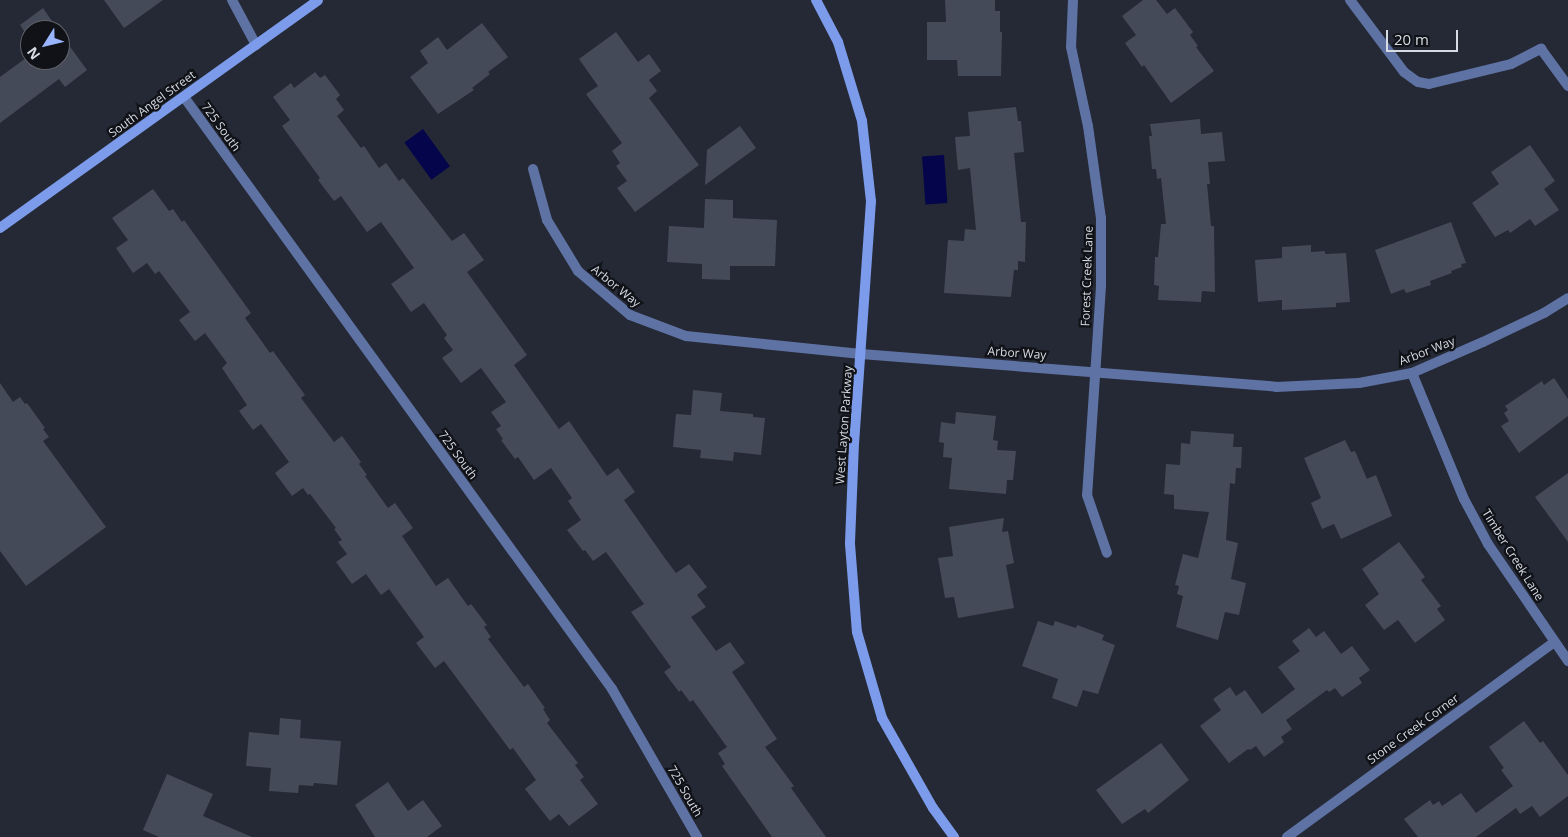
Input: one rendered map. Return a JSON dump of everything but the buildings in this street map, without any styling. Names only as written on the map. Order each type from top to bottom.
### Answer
[{"type":"main road","name":"South Angel Street","points":[[0,228],[318,0]]},
{"type":"main road","name":"West Layton Parkway","points":[[816,0],[838,42],[862,121],[870,201],[854,443],[850,544],[857,632],[882,718],[933,808],[954,837]]},
{"type":"street","points":[[232,0],[256,45]]},
{"type":"street","name":"Forest Creek Lane","points":[[1072,0],[1071,47],[1088,126],[1101,218],[1101,286],[1087,495],[1107,553]]},
{"type":"street","points":[[1350,0],[1404,72],[1418,82],[1429,84],[1511,64],[1541,49],[1568,86]]},
{"type":"street","name":"725 South","points":[[184,97],[612,689],[698,837]]},
{"type":"street","name":"Arbor Way","points":[[534,169],[547,220],[578,271],[630,316],[686,336],[861,354],[1094,371],[1276,387],[1359,383],[1412,373],[1492,338],[1544,313],[1568,298]]},
{"type":"street","name":"Timber Creek Lane","points":[[1412,373],[1464,499],[1488,544],[1568,661]]},
{"type":"street","name":"Stone Creek Corner","points":[[1287,837],[1554,642]]},
{"type":"shaded area","points":[[423,129],[450,166],[431,180],[404,143]]},
{"type":"shaded area","points":[[944,155],[947,203],[925,204],[922,157]]}]
